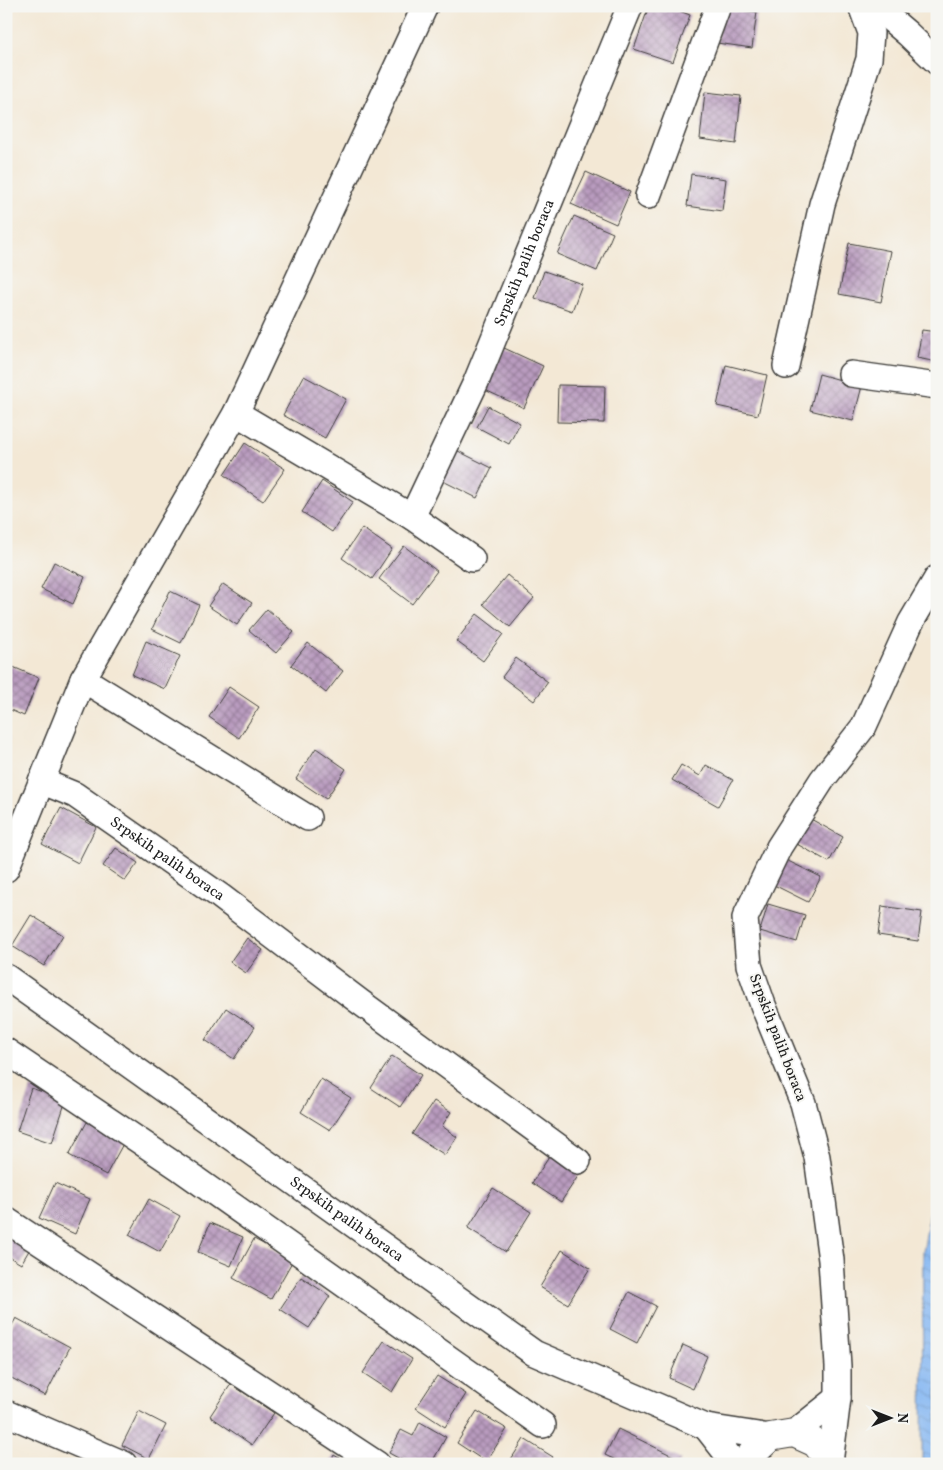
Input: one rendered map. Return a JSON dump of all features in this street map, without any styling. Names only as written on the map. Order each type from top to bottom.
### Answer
[{"type":"street","points":[[6,869],[83,679],[236,413],[425,6]]},
{"type":"street","name":"Srpskih palih boraca","points":[[412,517],[476,382],[630,6]]},
{"type":"street","points":[[648,196],[718,6]]},
{"type":"street","points":[[862,6],[888,17],[937,62]]},
{"type":"street","points":[[786,366],[822,204],[869,59],[871,33],[862,6]]},
{"type":"street","points":[[851,374],[937,386]]},
{"type":"street","points":[[236,413],[412,517],[472,559]]},
{"type":"street","name":"Srpskih palih boraca","points":[[830,1464],[838,1398],[838,1366],[831,1260],[817,1157],[803,1103],[762,1005],[749,965],[745,918],[779,847],[822,780],[864,726],[911,622],[937,578]]},
{"type":"street","points":[[83,679],[308,818]]},
{"type":"street","name":"Srpskih palih boraca","points":[[41,781],[75,795],[220,896],[360,1002],[578,1161]]},
{"type":"street","name":"Srpskih palih boraca","points":[[6,977],[534,1353],[706,1427]]},
{"type":"street","points":[[6,1051],[181,1169],[543,1425]]},
{"type":"street","points":[[6,1220],[377,1464]]},
{"type":"street","points":[[750,1464],[752,1454],[838,1398]]},
{"type":"street","points":[[6,1413],[124,1464]]},
{"type":"street","points":[[706,1427],[782,1435],[816,1443],[830,1464]]},
{"type":"street","points":[[706,1427],[735,1464]]},
{"type":"water","points":[[937,1170],[937,1464],[922,1464],[923,1252]]},
{"type":"building","points":[[649,6],[666,6],[690,15],[673,62],[634,49]]},
{"type":"building","points":[[723,8],[757,12],[752,48],[717,43]]},
{"type":"building","points":[[705,92],[741,96],[736,144],[700,139]]},
{"type":"building","points":[[586,172],[630,192],[616,224],[571,204]]},
{"type":"building","points":[[691,174],[726,179],[722,211],[687,206]]},
{"type":"building","points":[[574,216],[613,233],[597,271],[557,254]]},
{"type":"building","points":[[849,243],[891,251],[881,302],[839,294]]},
{"type":"building","points":[[544,271],[582,284],[572,311],[535,298]]},
{"type":"building","points":[[922,330],[937,332],[937,362],[917,358]]},
{"type":"building","points":[[504,348],[543,366],[524,408],[485,390]]},
{"type":"building","points":[[726,365],[767,375],[758,415],[717,406]]},
{"type":"building","points":[[819,374],[862,386],[853,421],[810,410]]},
{"type":"building","points":[[304,376],[346,399],[325,438],[283,415]]},
{"type":"building","points":[[558,385],[605,386],[604,423],[557,422]]},
{"type":"building","points":[[488,406],[520,423],[509,444],[477,427]]},
{"type":"building","points":[[245,443],[285,469],[263,501],[224,475]]},
{"type":"building","points":[[456,450],[492,468],[477,498],[441,480]]},
{"type":"building","points":[[322,481],[353,502],[332,532],[302,512]]},
{"type":"building","points":[[362,528],[392,549],[372,579],[342,558]]},
{"type":"building","points":[[404,546],[437,571],[412,604],[379,579]]},
{"type":"building","points":[[54,562],[85,577],[73,604],[41,589]]},
{"type":"building","points":[[507,575],[534,598],[510,627],[483,604]]},
{"type":"building","points":[[223,584],[252,603],[237,625],[208,606]]},
{"type":"building","points":[[170,591],[199,605],[181,643],[152,629]]},
{"type":"building","points":[[267,609],[294,632],[276,653],[249,630]]},
{"type":"building","points":[[477,614],[503,634],[483,661],[456,641]]},
{"type":"building","points":[[146,641],[180,656],[165,689],[132,675]]},
{"type":"building","points":[[308,643],[343,671],[326,693],[291,665]]},
{"type":"building","points":[[516,658],[548,682],[534,701],[502,677]]},
{"type":"building","points":[[6,664],[39,678],[24,716],[6,708]]},
{"type":"building","points":[[229,687],[259,707],[239,738],[209,717]]},
{"type":"building","points":[[316,748],[346,769],[326,799],[296,779]]},
{"type":"building","points":[[681,765],[700,776],[706,765],[733,780],[718,806],[672,780]]},
{"type":"building","points":[[61,808],[96,827],[78,863],[42,844]]},
{"type":"building","points":[[809,818],[843,837],[829,862],[795,843]]},
{"type":"building","points":[[116,848],[138,863],[125,881],[103,866]]},
{"type":"building","points":[[786,860],[821,877],[808,902],[774,885]]},
{"type":"building","points":[[768,904],[805,915],[797,942],[760,931]]},
{"type":"building","points":[[882,906],[922,912],[918,941],[878,935]]},
{"type":"building","points":[[31,915],[63,935],[44,966],[12,946]]},
{"type":"building","points":[[247,938],[263,950],[246,973],[230,962]]},
{"type":"building","points":[[226,1008],[255,1027],[234,1059],[205,1040]]},
{"type":"building","points":[[392,1056],[421,1075],[400,1107],[371,1088]]},
{"type":"building","points":[[321,1079],[351,1098],[330,1130],[301,1112]]},
{"type":"building","points":[[31,1088],[66,1100],[52,1143],[17,1131]]},
{"type":"building","points":[[434,1101],[451,1112],[442,1126],[457,1137],[445,1155],[412,1134]]},
{"type":"building","points":[[87,1122],[124,1142],[106,1175],[69,1155]]},
{"type":"building","points":[[553,1151],[582,1170],[561,1202],[532,1183]]},
{"type":"building","points":[[55,1183],[90,1199],[75,1234],[39,1218]]},
{"type":"building","points":[[493,1188],[531,1212],[506,1252],[468,1228]]},
{"type":"building","points":[[149,1199],[180,1216],[160,1252],[129,1235]]},
{"type":"building","points":[[210,1223],[243,1237],[231,1266],[198,1252]]},
{"type":"building","points":[[6,1231],[31,1247],[21,1264],[6,1255]]},
{"type":"building","points":[[254,1239],[293,1260],[271,1299],[233,1278]]},
{"type":"building","points":[[562,1250],[590,1268],[568,1304],[540,1287]]},
{"type":"building","points":[[301,1277],[330,1296],[309,1328],[280,1309]]},
{"type":"building","points":[[629,1292],[656,1306],[637,1343],[610,1329]]},
{"type":"building","points":[[16,1318],[70,1347],[45,1396],[6,1375],[6,1336]]},
{"type":"building","points":[[384,1341],[412,1359],[392,1392],[363,1373]]},
{"type":"building","points":[[683,1345],[707,1356],[693,1389],[669,1378]]},
{"type":"building","points":[[437,1376],[466,1394],[445,1427],[416,1408]]},
{"type":"building","points":[[231,1384],[274,1413],[252,1445],[210,1416]]},
{"type":"building","points":[[139,1411],[166,1425],[149,1459],[122,1445]]},
{"type":"building","points":[[477,1411],[507,1429],[486,1462],[457,1443]]},
{"type":"building","points":[[420,1422],[446,1437],[431,1464],[409,1464],[389,1453],[401,1430],[413,1436]]},
{"type":"building","points":[[618,1429],[681,1460],[679,1464],[624,1464],[605,1455]]},
{"type":"building","points":[[524,1439],[553,1457],[549,1464],[508,1464]]},
{"type":"building","points":[[334,1455],[349,1464],[329,1464]]}]
